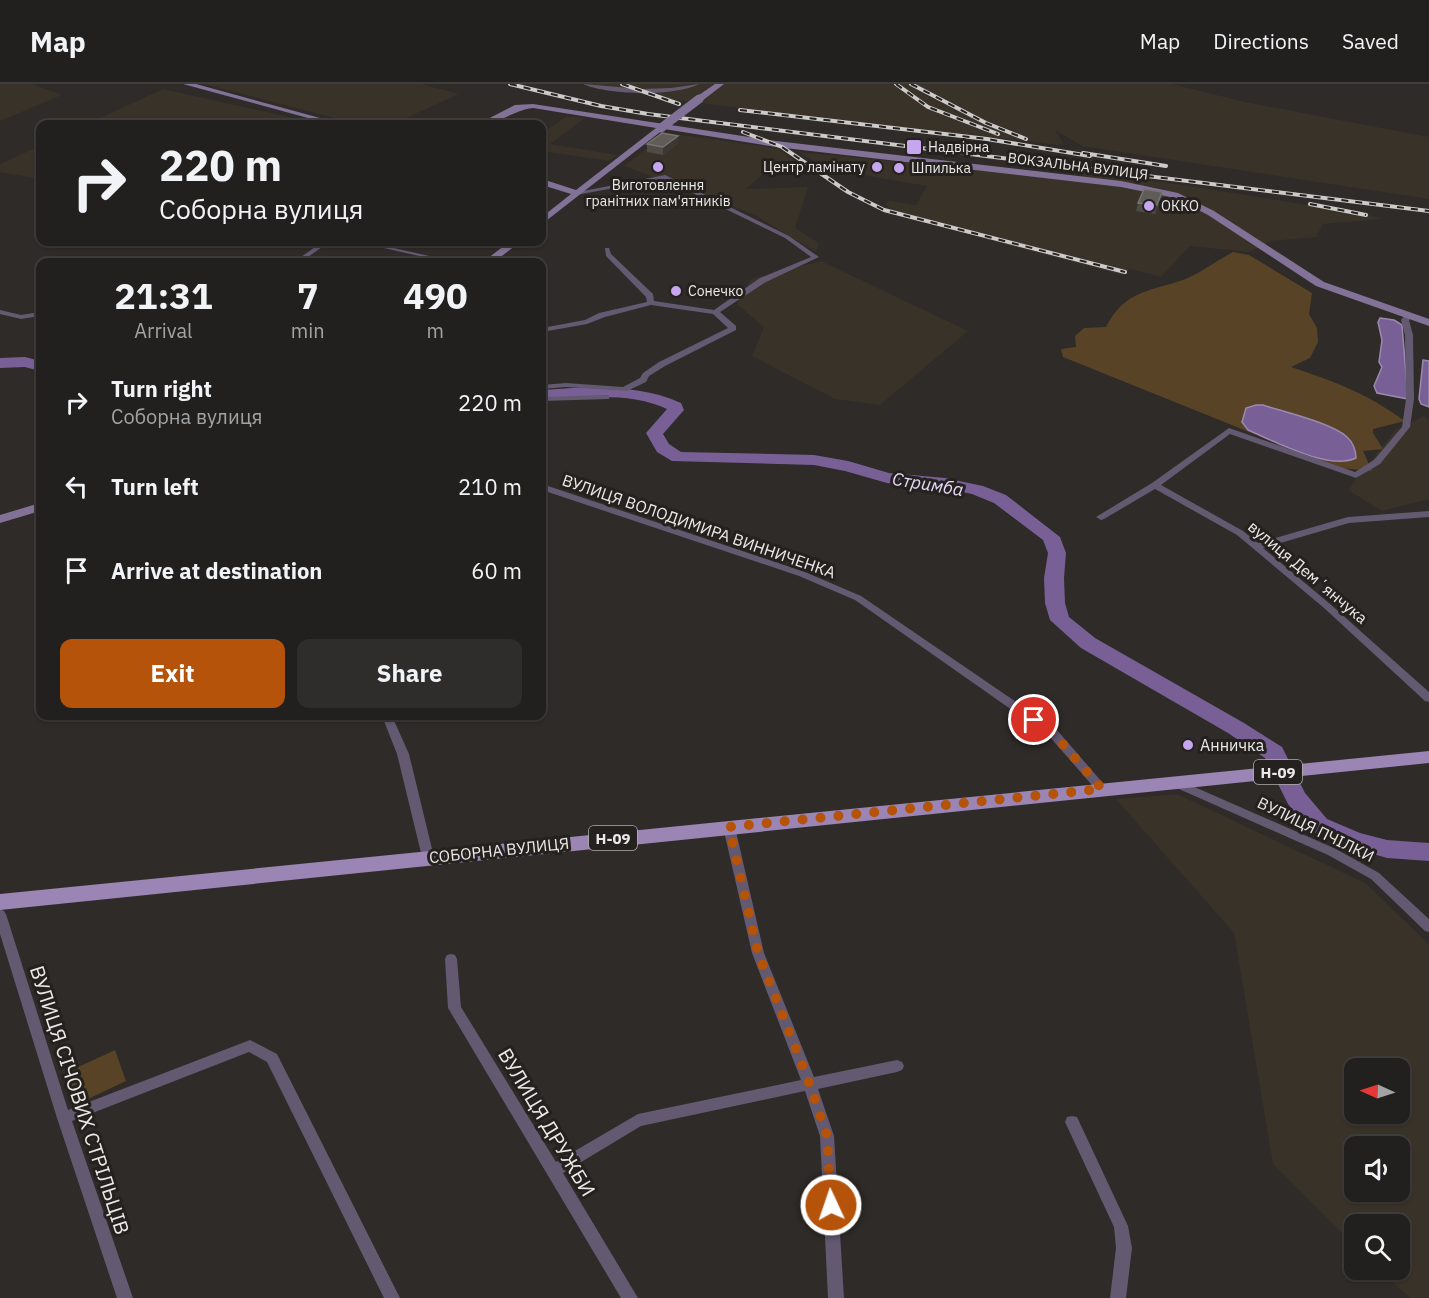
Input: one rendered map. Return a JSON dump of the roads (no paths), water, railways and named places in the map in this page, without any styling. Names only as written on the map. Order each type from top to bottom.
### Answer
[{"type":"main road","points":[[187,84],[323,120]]},
{"type":"main road","points":[[546,218],[720,84]]},
{"type":"main road","name":"ВОКЗАЛЬНА ВУЛИЦЯ","points":[[490,120],[518,107],[533,106],[765,143],[1120,184],[1163,191],[1193,202],[1320,284],[1429,323]]},
{"type":"main road","points":[[546,183],[576,193]]},
{"type":"main road","points":[[493,258],[510,246]]},
{"type":"main road","points":[[0,519],[36,508]]},
{"type":"main road","name":"СОБОРНА ВУЛИЦЯ","points":[[0,902],[1429,757]]},
{"type":"street","points":[[586,84],[642,90],[686,88],[696,84]]},
{"type":"street","points":[[576,193],[665,177],[786,237],[816,257],[763,280],[715,312]]},
{"type":"street","points":[[303,258],[320,246]]},
{"type":"street","points":[[379,246],[434,258]]},
{"type":"street","points":[[607,249],[608,255],[650,296],[651,303]]},
{"type":"street","points":[[546,329],[587,322],[602,315],[651,303],[715,312],[733,328],[662,364],[634,386],[624,389],[566,385],[546,387]]},
{"type":"street","points":[[0,312],[21,317],[36,315]]},
{"type":"street","points":[[1101,517],[1155,485],[1229,430],[1356,475],[1377,462],[1406,427],[1410,399],[1406,320],[1408,317]]},
{"type":"street","points":[[546,399],[606,396]]},
{"type":"street","name":"вулиця Демʼянчука","points":[[1155,485],[1240,533],[1327,606],[1429,698]]},
{"type":"street","name":"ВУЛИЦЯ ВОЛОДИМИРА ВИННИЧЕНКА","points":[[546,488],[802,574],[858,597],[1053,733],[1102,789]]},
{"type":"street","points":[[1256,547],[1348,520],[1429,514]]},
{"type":"street","points":[[389,720],[403,754],[428,857]]},
{"type":"street","name":"ВУЛИЦЯ ПЧІЛКИ","points":[[1174,782],[1332,852],[1375,876],[1429,927]]},
{"type":"street","points":[[729,827],[758,953],[810,1085],[827,1136],[836,1298]]},
{"type":"street","name":"ВУЛИЦЯ СІЧОВИХ СТРІЛЬЦІВ","points":[[0,914],[64,1118],[125,1298]]},
{"type":"street","name":"ВУЛИЦЯ ДРУЖБИ","points":[[451,959],[455,1008],[630,1298]]},
{"type":"street","points":[[64,1118],[250,1046],[272,1058],[392,1298]]},
{"type":"street","points":[[553,1171],[638,1120],[897,1066]]},
{"type":"street","points":[[1072,1122],[1121,1226],[1124,1258],[1118,1298]]},
{"type":"waterway","name":"Стримба","points":[[0,363],[25,362],[36,365]]},
{"type":"waterway","name":"Стримба","points":[[546,395],[611,393],[647,396],[663,400],[675,406],[676,410],[654,433],[663,448],[678,457],[814,460],[848,466],[887,478],[945,483],[977,490],[1000,499],[1051,537],[1057,553],[1054,578],[1055,603],[1060,620],[1088,643],[1236,728],[1274,753],[1296,798],[1319,825],[1354,840],[1387,849],[1429,852]]},
{"type":"railway","points":[[510,84],[601,106],[648,114],[1429,211]]},
{"type":"railway","points":[[622,84],[679,104]]},
{"type":"railway","points":[[896,84],[928,107],[998,134]]},
{"type":"railway","points":[[911,84],[986,123],[1026,139]]},
{"type":"railway","points":[[740,110],[987,139],[1090,156]]},
{"type":"railway","points":[[743,132],[782,147],[848,192],[884,210],[1125,272]]},
{"type":"railway","points":[[1083,153],[1166,166]]},
{"type":"railway","points":[[1310,204],[1366,215]]},
{"type":"place","name":"Надвірна","points":[[914,147]]},
{"type":"place","name":"Виготовлення гранітних пам'ятників","points":[[658,167]]},
{"type":"place","name":"Центр ламінату","points":[[877,167]]},
{"type":"place","name":"Шпилька","points":[[899,168]]},
{"type":"place","name":"ОККО","points":[[1149,206]]},
{"type":"place","name":"Сонечко","points":[[676,291]]},
{"type":"place","name":"Анничка","points":[[1188,745]]}]
